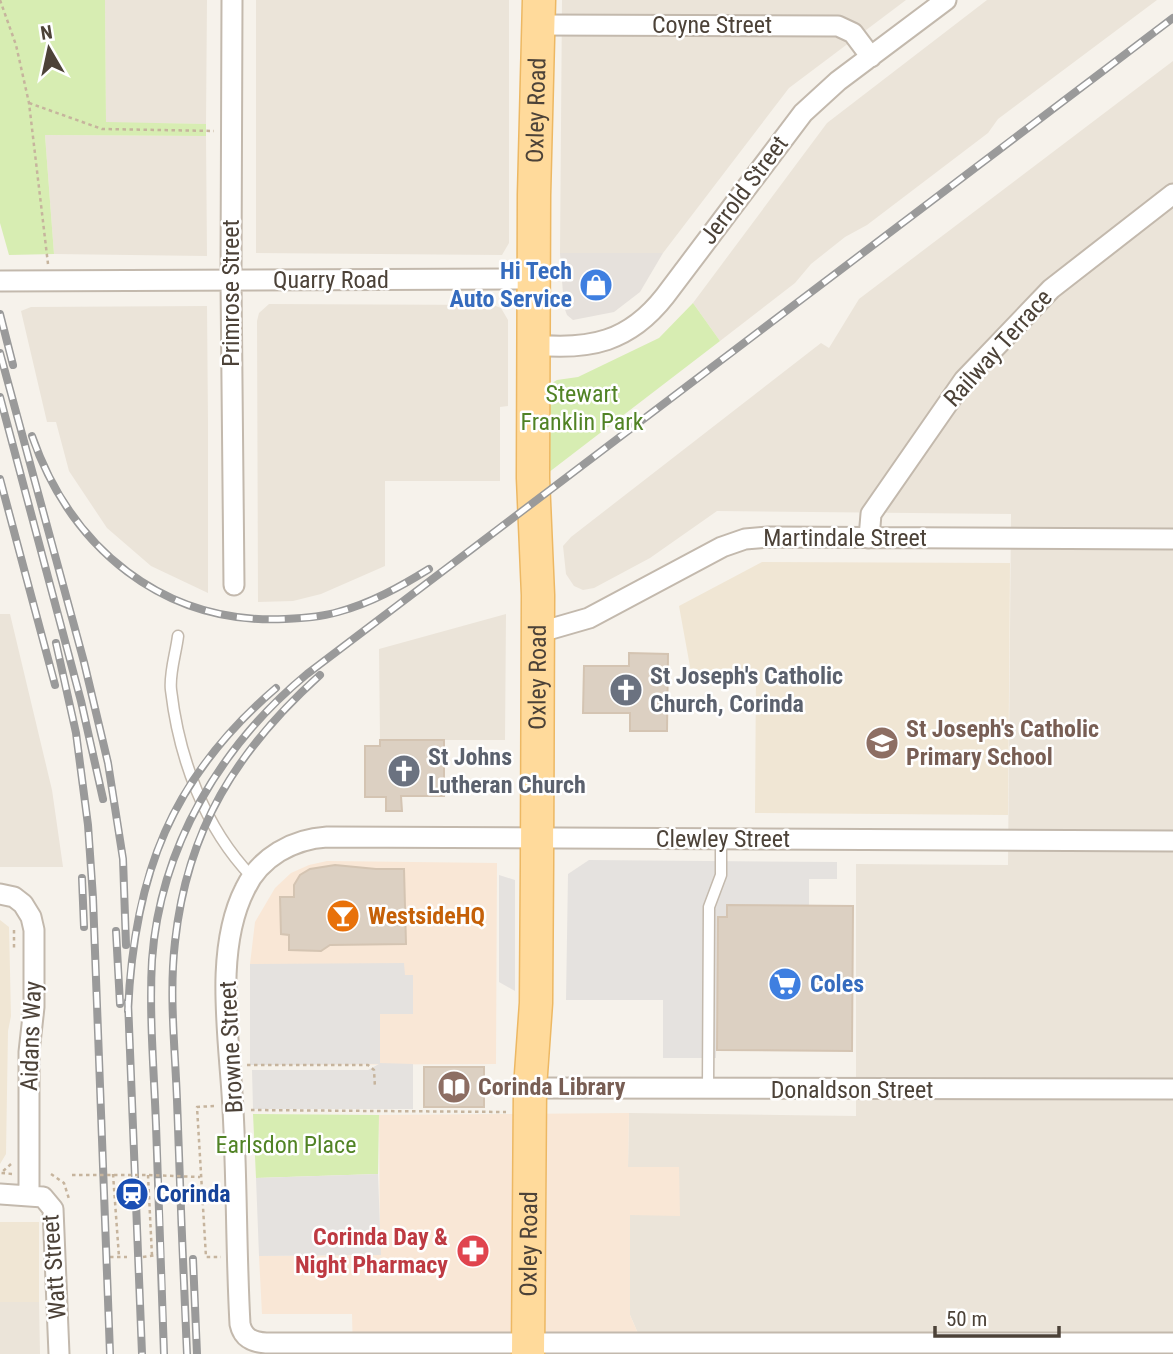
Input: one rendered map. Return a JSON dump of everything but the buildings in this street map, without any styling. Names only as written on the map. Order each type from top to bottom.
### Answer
[{"type":"main road","name":"Oxley Road","points":[[528,1348],[530,1088],[536,1003],[537,632],[533,478],[534,195],[539,12]]},
{"type":"street","name":"Primrose Street","points":[[232,0],[234,585]]},
{"type":"street","name":"Jerrold Street","points":[[535,345],[580,347],[599,343],[627,330],[648,315],[803,113],[838,81],[946,0]]},
{"type":"street","name":"Coyne Street","points":[[539,12],[838,26],[853,33],[871,57]]},
{"type":"street","name":"Railway Terrace","points":[[869,538],[871,514],[964,380],[1051,289],[1173,194]]},
{"type":"street","name":"Quarry Road","points":[[0,281],[535,279]]},
{"type":"street","name":"Martindale Street","points":[[537,632],[589,618],[734,542],[768,537],[1173,539]]},
{"type":"street","name":"Clewley Street","points":[[276,854],[305,839],[327,837],[1173,842]]},
{"type":"street","name":"Browne Street","points":[[276,854],[245,887],[234,915],[227,972],[241,1329],[247,1338],[266,1343],[528,1348]]},
{"type":"street","name":"Aidans Way","points":[[0,894],[13,897],[23,904],[31,917],[34,930],[34,1007],[29,1052],[29,1196]]},
{"type":"street","name":"Donaldson Street","points":[[530,1088],[1173,1089]]},
{"type":"street","points":[[0,1194],[29,1196]]},
{"type":"street","name":"Watt Street","points":[[29,1196],[43,1197],[52,1206],[54,1213],[59,1354]]},
{"type":"street","points":[[528,1348],[1173,1343]]},
{"type":"lane","points":[[178,636],[171,688],[187,767],[204,809],[230,852],[252,877]]},
{"type":"lane","points":[[708,1090],[709,906],[721,875],[721,839]]},
{"type":"path","points":[[1,0],[16,45],[29,103],[50,281]]},
{"type":"path","points":[[29,103],[102,129],[231,131]]},
{"type":"path","points":[[247,1065],[369,1065],[374,1070],[375,1088]]},
{"type":"path","points":[[217,1105],[197,1107],[200,1177],[206,1257],[225,1257]]},
{"type":"path","points":[[248,1110],[506,1112]]},
{"type":"path","points":[[113,1174],[119,1257]]},
{"type":"path","points":[[72,1175],[200,1177]]},
{"type":"path","points":[[148,1175],[152,1256]]},
{"type":"path","points":[[142,1256],[158,1255]]},
{"type":"path","points":[[110,1257],[127,1257]]},
{"type":"shaded area","points":[[105,0],[207,0],[206,124],[106,123]]},
{"type":"shaded area","points":[[256,0],[509,0],[509,243],[502,255],[256,253]]},
{"type":"shaded area","points":[[562,0],[906,0],[789,88],[663,253],[560,253]]},
{"type":"shaded area","points":[[987,0],[1157,0],[998,119],[988,133],[867,225],[845,237],[811,264],[795,283],[720,341],[693,303],[827,123]]},
{"type":"shaded area","points":[[1173,61],[1173,1354],[647,1354],[630,1315],[630,1215],[679,1168],[628,1167],[629,1113],[856,1116],[856,864],[1008,865],[1011,514],[717,511],[650,558],[594,588],[583,590],[574,586],[566,574],[563,546],[571,537],[821,343],[829,348],[859,299]]},
{"type":"shaded area","points":[[45,135],[206,136],[207,256],[54,254]]},
{"type":"shaded area","points":[[560,253],[663,253],[640,292],[614,312],[573,320],[564,307]]},
{"type":"shaded area","points":[[269,304],[493,305],[501,308],[508,320],[508,406],[500,407],[500,481],[385,481],[385,566],[321,594],[293,601],[258,602],[257,321],[259,313]]},
{"type":"shaded area","points":[[207,306],[208,593],[151,566],[107,528],[69,471],[56,422],[47,422],[21,311],[31,307]]},
{"type":"shaded area","name":"St Joseph's Catholic Primary School","points":[[762,562],[1010,563],[1008,815],[755,813],[756,673],[691,672],[679,606]]},
{"type":"shaded area","points":[[0,614],[10,614],[52,790],[63,867],[0,867]]},
{"type":"shaded area","points":[[506,614],[505,740],[380,740],[379,649]]},
{"type":"shaded area","points":[[589,860],[837,862],[837,879],[809,879],[809,905],[727,905],[727,917],[718,917],[716,1058],[663,1058],[663,1000],[566,1000],[568,874]]},
{"type":"shaded area","points":[[327,861],[497,863],[496,1064],[250,1065],[250,964],[255,922],[275,888],[291,873]]},
{"type":"shaded area","points":[[499,875],[515,880],[515,991],[499,982]]},
{"type":"shaded area","points":[[0,920],[9,927],[11,1016],[8,1031],[6,1154],[0,1164]]},
{"type":"shaded area","points":[[404,963],[405,975],[413,975],[413,1014],[380,1014],[380,1063],[413,1064],[413,1109],[253,1109],[252,1070],[368,1070],[379,1064],[250,1065],[250,964]]},
{"type":"shaded area","points":[[629,1113],[628,1167],[679,1167],[680,1216],[630,1215],[630,1315],[647,1354],[353,1354],[352,1314],[262,1314],[259,1256],[380,1255],[379,1115]]},
{"type":"shaded area","points":[[378,1174],[381,1255],[259,1256],[256,1178]]},
{"type":"shaded area","points":[[0,1222],[39,1222],[39,1302],[0,1302]]},
{"type":"shaded area","points":[[0,1302],[39,1302],[40,1354],[0,1354]]},
{"type":"green space","points":[[0,0],[105,0],[106,122],[206,124],[206,136],[45,135],[54,254],[9,255],[0,223]]},
{"type":"green space","name":"Stewart Franklin Park","points":[[693,303],[720,341],[544,476],[552,383],[578,377],[659,338]]},
{"type":"green space","name":"Earlsdon Place","points":[[253,1114],[379,1115],[378,1174],[256,1178]]},
{"type":"railway","points":[[164,1354],[151,1022],[152,960],[157,918],[182,839],[200,801],[222,766],[276,702],[307,674],[1173,18]]},
{"type":"railway","points":[[0,314],[13,365]]},
{"type":"railway","points":[[0,353],[84,662],[108,763],[123,859],[126,945]]},
{"type":"railway","points":[[0,397],[81,701],[103,799]]},
{"type":"railway","points":[[32,436],[49,476],[71,513],[97,545],[127,572],[162,593],[199,609],[241,617],[285,619],[325,615],[374,599],[429,569]]},
{"type":"railway","points":[[0,479],[55,685]]},
{"type":"railway","points":[[56,643],[76,733],[88,825],[110,1354]]},
{"type":"railway","points":[[187,1354],[172,1001],[173,962],[181,901],[204,828],[221,794],[264,732],[320,675]]},
{"type":"railway","points":[[128,1011],[139,916],[150,873],[165,832],[209,757],[240,722],[276,688]]},
{"type":"railway","points":[[82,878],[84,927]]},
{"type":"railway","points":[[116,931],[120,1004]]},
{"type":"railway","points":[[128,1001],[142,1354]]},
{"type":"railway","points":[[193,1259],[197,1354]]},
{"type":"place","name":"Hi Tech Auto Service","points":[[596,285]]},
{"type":"place","name":"St Joseph's Catholic Church, Corinda","points":[[626,690]]},
{"type":"place","name":"St Joseph's Catholic Primary School","points":[[882,743]]},
{"type":"place","name":"St Johns Lutheran Church","points":[[404,771]]},
{"type":"place","name":"WestsideHQ","points":[[343,916]]},
{"type":"place","name":"Coles","points":[[785,984]]},
{"type":"place","name":"Corinda Library","points":[[454,1087]]},
{"type":"place","name":"Corinda","points":[[132,1194]]},
{"type":"place","name":"Corinda Day & Night Pharmacy","points":[[473,1251]]}]
